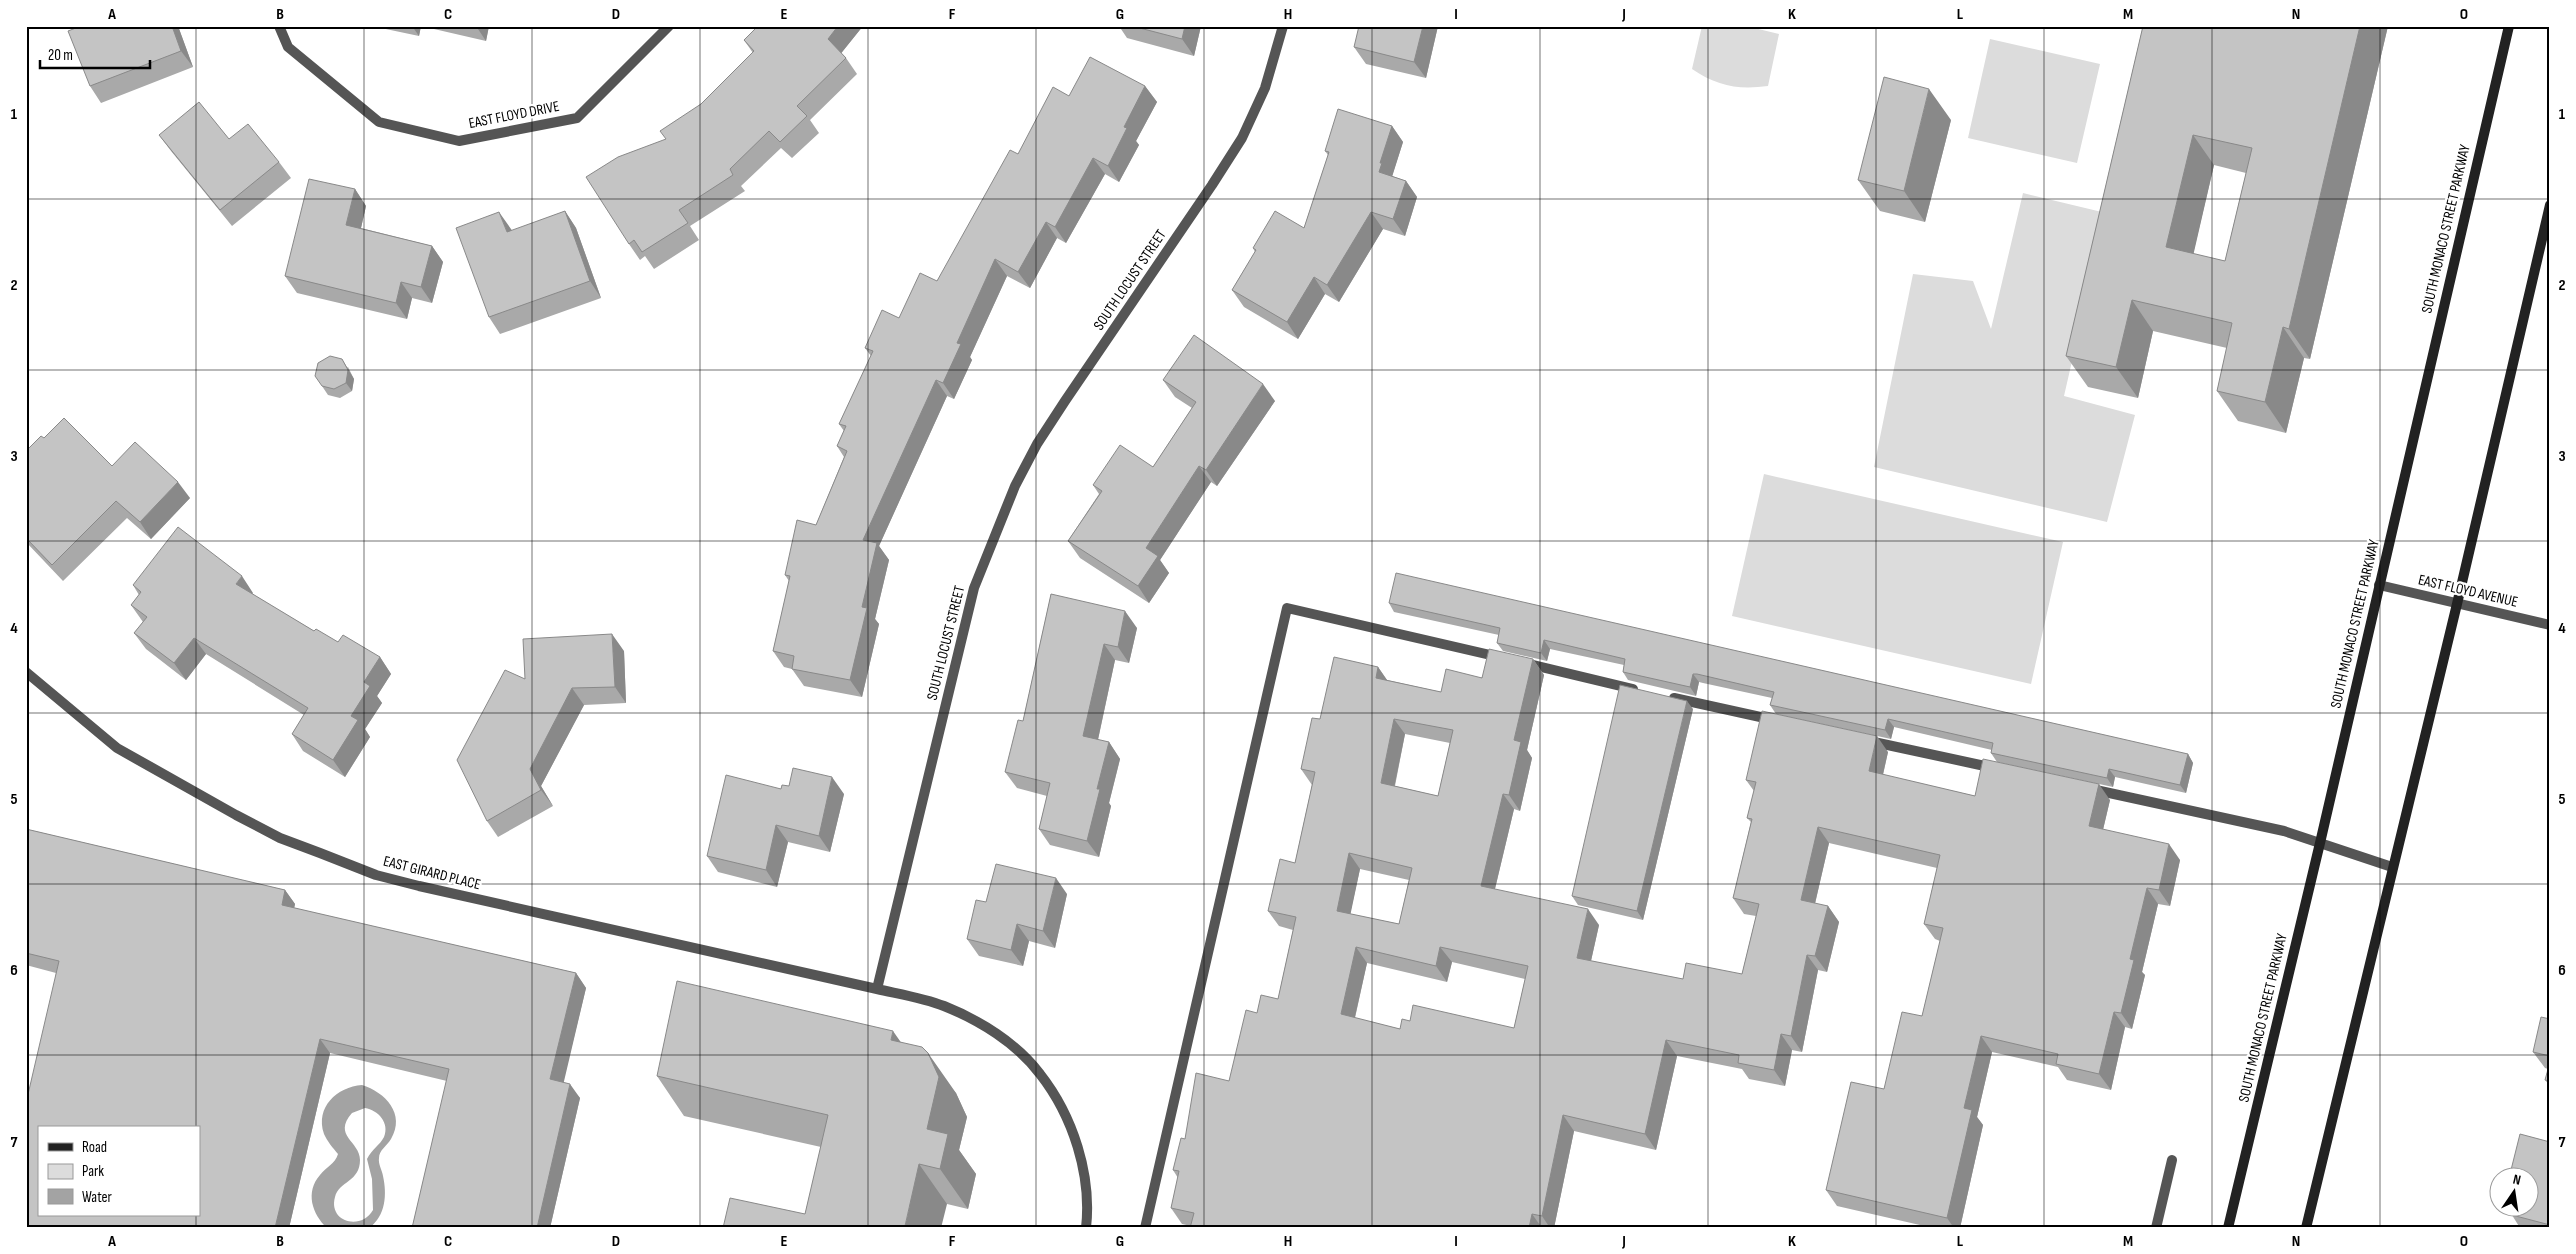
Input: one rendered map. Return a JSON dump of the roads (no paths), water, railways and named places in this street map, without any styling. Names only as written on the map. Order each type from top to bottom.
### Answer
[{"type":"main road","name":"SOUTH MONACO STREET PARKWAY","points":[[2228,1228],[2320,844],[2509,26]]},
{"type":"main road","points":[[2306,1228],[2457,604],[2550,205]]},
{"type":"street","name":"EAST FLOYD DRIVE","points":[[279,26],[288,47],[379,122],[459,141],[577,118],[669,26]]},
{"type":"street","name":"SOUTH LOCUST STREET","points":[[878,989],[974,588],[1016,486],[1060,408],[1242,138],[1265,88],[1282,26]]},
{"type":"street","name":"EAST FLOYD AVENUE","points":[[2379,585],[2550,625]]},
{"type":"street","points":[[1145,1228],[1287,608],[1644,691]]},
{"type":"street","name":"EAST GIRARD PLACE","points":[[26,672],[117,748],[280,838],[360,868],[419,886],[878,989]]},
{"type":"street","points":[[1662,695],[1786,723]]},
{"type":"street","points":[[1863,739],[2007,770]]},
{"type":"street","points":[[2084,787],[2284,831],[2392,867]]},
{"type":"street","points":[[878,989],[943,1006],[978,1023],[1015,1048],[1040,1074],[1071,1126],[1084,1174],[1088,1216],[1086,1228]]},
{"type":"street","points":[[2156,1228],[2172,1160]]},
{"type":"water","points":[[362,1085],[378,1093],[391,1105],[394,1113],[396,1121],[395,1130],[391,1139],[380,1153],[379,1158],[384,1183],[384,1204],[379,1217],[369,1228],[327,1228],[317,1216],[312,1203],[315,1182],[338,1154],[324,1134],[323,1115],[325,1107],[330,1100],[344,1090]],"holes":[[[365,1108],[370,1109],[382,1118],[385,1127],[384,1137],[367,1159],[372,1179],[373,1210],[361,1220],[347,1221],[336,1213],[334,1206],[335,1197],[337,1192],[357,1173],[360,1160],[359,1153],[348,1138],[345,1127],[352,1113]]]}]
